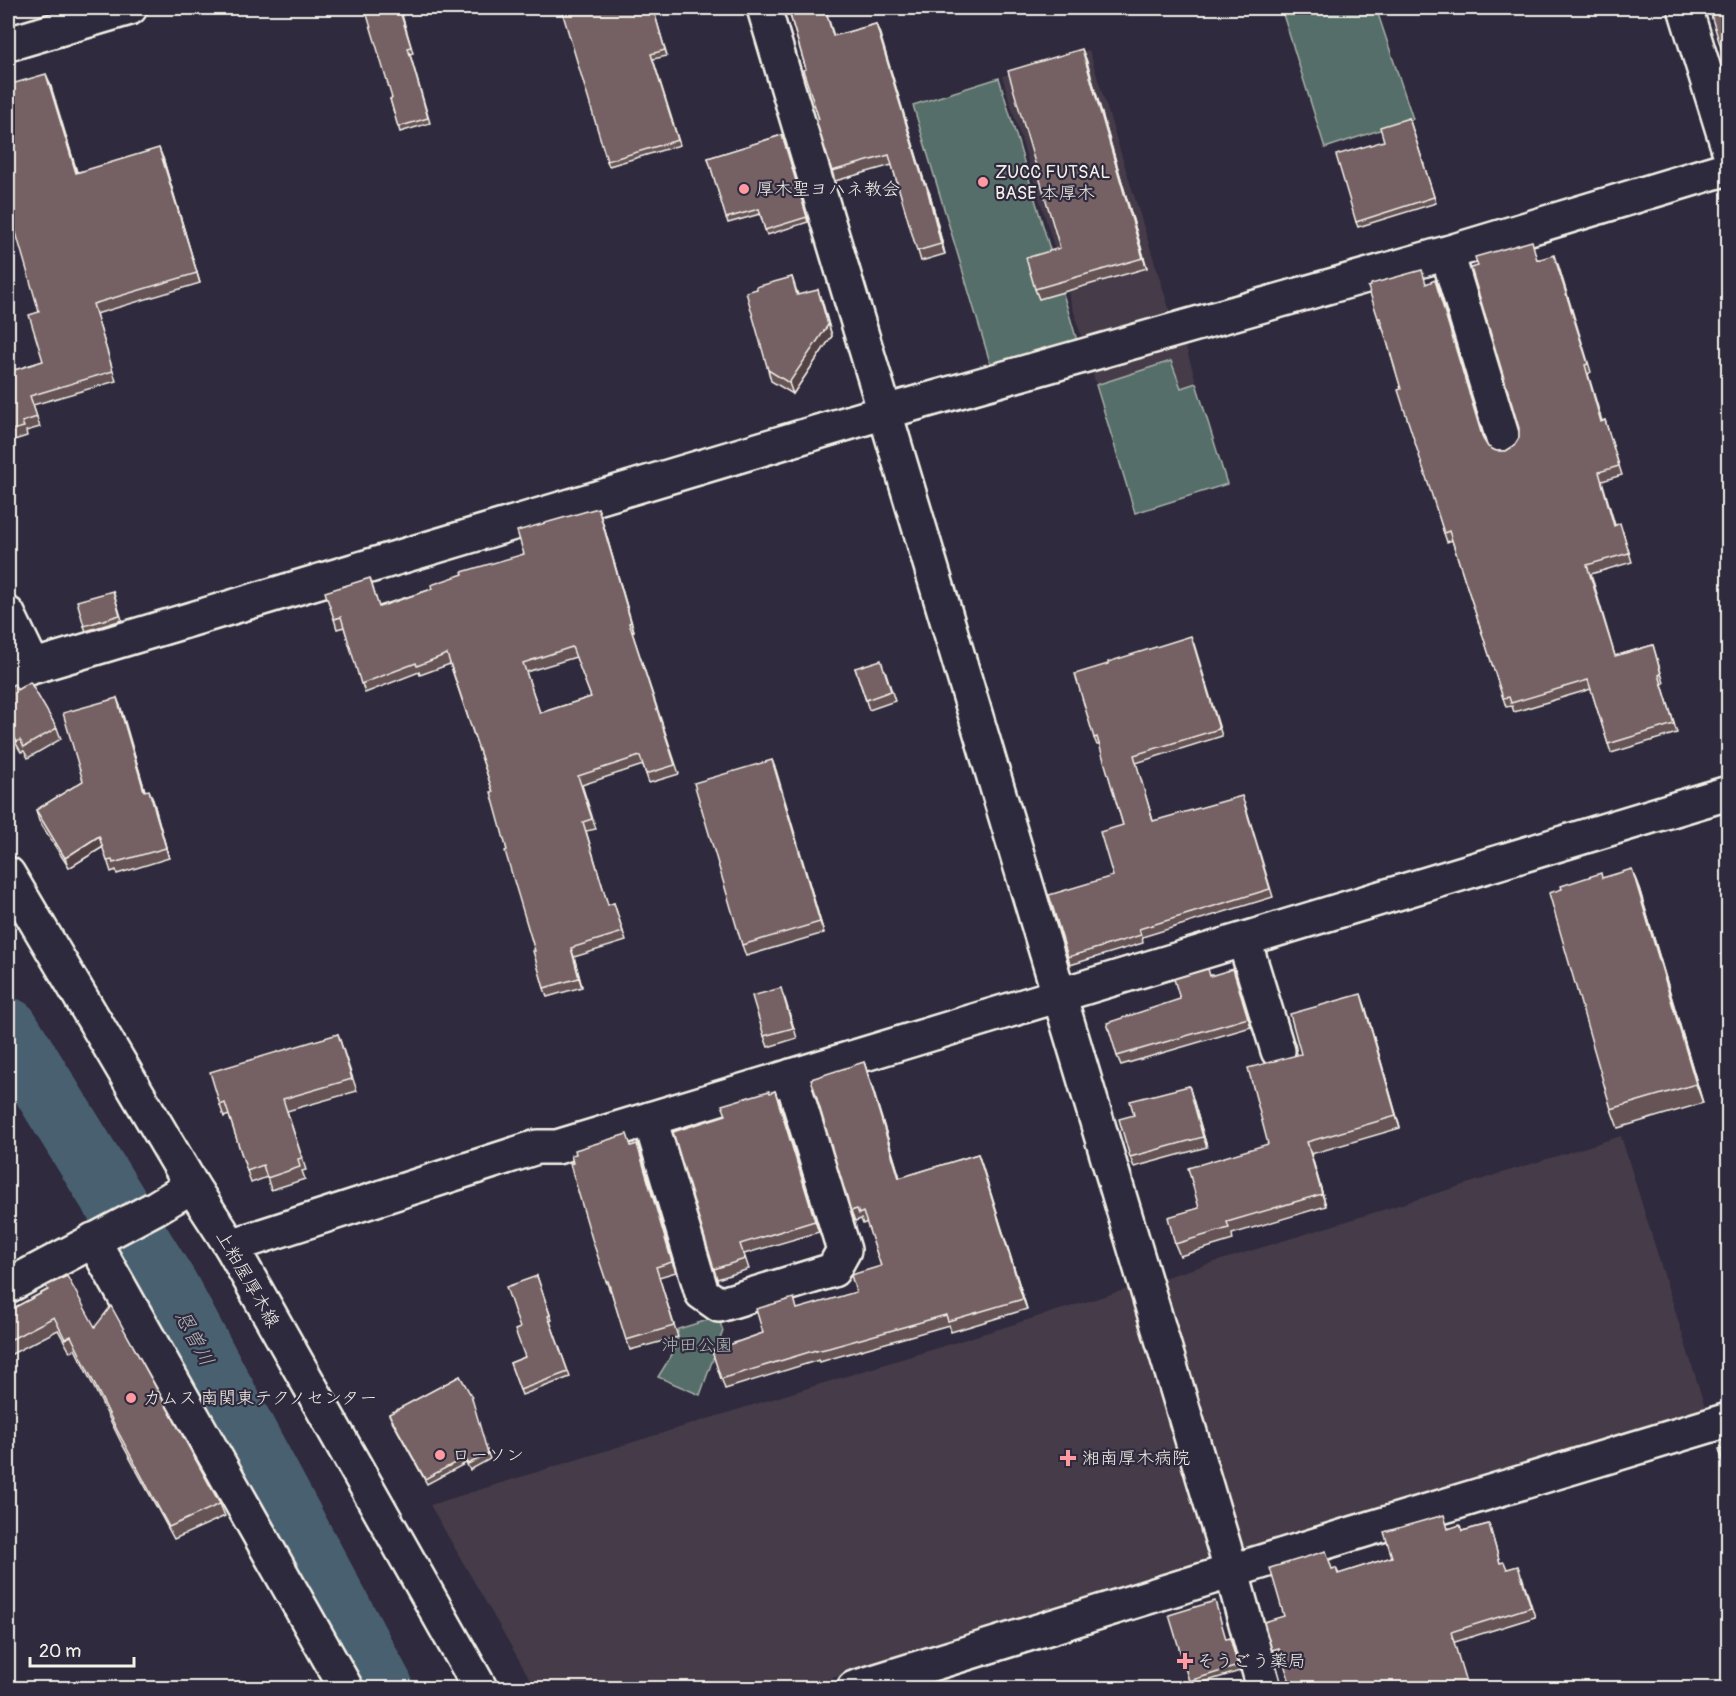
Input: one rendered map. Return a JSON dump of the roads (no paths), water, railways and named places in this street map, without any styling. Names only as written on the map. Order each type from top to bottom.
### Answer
[{"type":"street","points":[[8,44],[130,8]]},
{"type":"street","points":[[765,8],[1232,1573],[1264,1689]]},
{"type":"street","points":[[1685,8],[1728,147]]},
{"type":"street","points":[[8,614],[20,670],[885,412],[1447,253],[1728,168]]},
{"type":"street","points":[[1447,253],[1504,442]]},
{"type":"street","points":[[231,1246],[537,1147],[557,1147],[1728,794]]},
{"type":"street","name":"上粕屋厚木線","points":[[8,874],[192,1186],[231,1246],[480,1689]]},
{"type":"street","points":[[1244,940],[1278,1051]]},
{"type":"street","points":[[650,1119],[702,1293],[719,1305],[833,1270],[844,1250],[791,1076]]},
{"type":"street","points":[[8,1286],[192,1186]]},
{"type":"street","points":[[95,1239],[346,1689]]},
{"type":"street","points":[[854,1689],[1728,1420]]},
{"type":"waterway","name":"恩曽川","points":[[8,1029],[167,1287],[382,1688]]},
{"type":"place","name":"ZUCC FUTSAL BASE 本厚木","points":[[983,182]]},
{"type":"place","name":"厚木聖ヨハネ教会","points":[[744,189]]},
{"type":"place","name":"カムス 南関東テクノセンター","points":[[131,1398]]},
{"type":"place","name":"ローソン","points":[[440,1455]]},
{"type":"place","name":"湘南厚木病院","points":[[1068,1458]]},
{"type":"place","name":"そうごう薬局","points":[[1185,1661]]},
{"type":"park label","name":"沖田公園","points":[[697,1345]]}]
